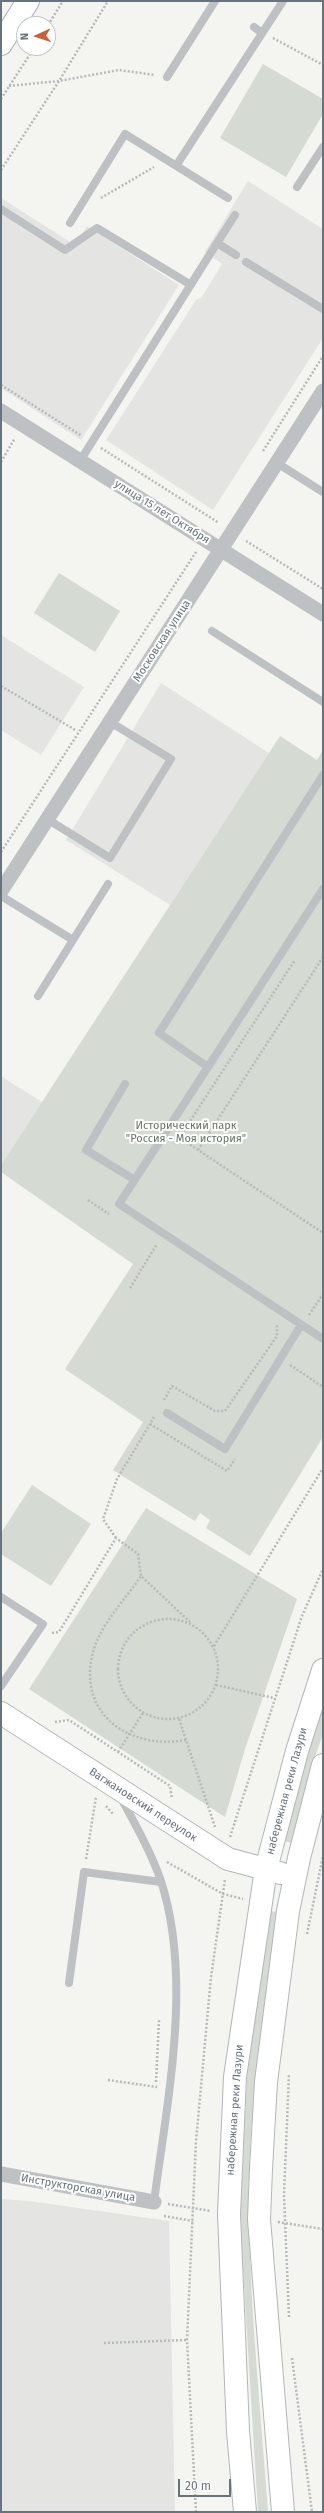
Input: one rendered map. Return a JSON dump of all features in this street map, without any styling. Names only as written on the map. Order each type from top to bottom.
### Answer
[{"type":"main road","points":[[1,44],[28,1]]},
{"type":"main road","name":"набережная реки Лазури","points":[[245,2512],[238,2431],[229,2214],[230,2169],[236,2077],[266,1869],[296,1751],[323,1670]]},
{"type":"main road","name":"Вагжановский переулок","points":[[1,1714],[228,1859],[295,1876]]},
{"type":"main road","points":[[283,2512],[259,2219],[266,2082],[288,1911],[295,1876],[323,1765]]},
{"type":"street","name":"Московская улица","points":[[1,891],[323,392]]},
{"type":"street","name":"улица 15 лет Октября","points":[[1,411],[323,614]]},
{"type":"street","name":"Инструкторская улица","points":[[1,2174],[154,2202]]},
{"type":"lane","points":[[176,166],[283,1]]},
{"type":"lane","points":[[167,77],[215,2]]},
{"type":"lane","points":[[254,27],[262,33]]},
{"type":"lane","points":[[70,223],[125,134],[228,198]]},
{"type":"lane","points":[[297,187],[323,147]]},
{"type":"lane","points":[[1,210],[65,250],[96,228],[191,285]]},
{"type":"lane","points":[[80,461],[235,215]]},
{"type":"lane","points":[[217,243],[236,255]]},
{"type":"lane","points":[[246,262],[323,309]]},
{"type":"lane","points":[[277,463],[323,492]]},
{"type":"lane","points":[[212,631],[323,702]]},
{"type":"lane","points":[[47,819],[110,858],[171,759],[110,722]]},
{"type":"lane","points":[[208,1067],[159,1033],[323,775]]},
{"type":"lane","points":[[38,996],[108,884]]},
{"type":"lane","points":[[323,889],[119,1204],[323,1339]]},
{"type":"lane","points":[[1,896],[73,940]]},
{"type":"lane","points":[[125,1084],[86,1150],[135,1180]]},
{"type":"lane","points":[[167,1413],[225,1449],[301,1325]]},
{"type":"lane","points":[[1,1597],[43,1624],[1,1686]]},
{"type":"lane","points":[[116,1788],[148,1850],[161,1882],[171,1928],[176,1975],[175,2022],[154,2202]]},
{"type":"lane","points":[[69,1983],[84,1872],[161,1882]]},
{"type":"path","points":[[54,16],[63,1]]},
{"type":"path","points":[[1,170],[59,81],[108,1]]},
{"type":"path","points":[[262,33],[323,65]]},
{"type":"path","points":[[1,99],[29,56]]},
{"type":"path","points":[[10,86],[59,81],[119,70],[167,77]]},
{"type":"path","points":[[77,212],[167,160]]},
{"type":"path","points":[[260,456],[323,356]]},
{"type":"path","points":[[1,385],[323,589]]},
{"type":"path","points":[[1,462],[16,437]]},
{"type":"path","points":[[1,852],[77,731],[222,516]]},
{"type":"path","points":[[1,686],[77,731]]},
{"type":"path","points":[[171,1150],[298,955]]},
{"type":"path","points":[[198,1150],[323,957]]},
{"type":"path","points":[[180,1138],[323,1233]]},
{"type":"path","points":[[88,1200],[113,1216]]},
{"type":"path","points":[[151,1240],[164,1249]]},
{"type":"path","points":[[130,1288],[157,1244]]},
{"type":"path","points":[[313,1320],[307,1317],[323,1294]]},
{"type":"path","points":[[161,1405],[172,1386],[216,1411],[225,1411],[277,1336],[278,1325],[274,1321]]},
{"type":"path","points":[[286,1372],[290,1365],[323,1387]]},
{"type":"path","points":[[158,1411],[117,1479],[103,1519],[116,1538],[138,1554],[141,1576],[190,1623],[204,1632],[214,1646],[219,1672],[216,1685],[208,1700],[195,1712],[178,1718],[166,1720],[143,1713],[128,1700],[119,1683],[118,1663],[123,1645],[135,1630],[152,1620],[172,1618],[190,1623]]},
{"type":"path","points":[[150,1424],[227,1471],[235,1458]]},
{"type":"path","points":[[214,1646],[323,1468]]},
{"type":"path","points":[[34,1637],[59,1632],[116,1538]]},
{"type":"path","points":[[230,1837],[274,1698],[302,1616],[323,1569]]},
{"type":"path","points":[[141,1576],[102,1632],[92,1655],[92,1689],[100,1708],[112,1723],[128,1735],[148,1741],[163,1743],[186,1740]]},
{"type":"path","points":[[216,1685],[274,1698]]},
{"type":"path","points":[[118,1752],[143,1713]]},
{"type":"path","points":[[178,1718],[217,1831],[211,1827]]},
{"type":"path","points":[[50,1720],[56,1724],[69,1720],[170,1786],[172,1804]]},
{"type":"path","points":[[91,1792],[96,1795],[117,1817]]},
{"type":"path","points":[[84,1872],[96,1795]]},
{"type":"path","points":[[224,1834],[235,1839]]},
{"type":"path","points":[[148,1850],[224,1894],[242,1899]]},
{"type":"path","points":[[306,1938],[323,1856]]},
{"type":"path","points":[[196,2512],[187,2340],[193,2208],[203,2057],[226,1873]]},
{"type":"path","points":[[155,2094],[159,2020]]},
{"type":"path","points":[[289,2066],[285,2152],[285,2223],[289,2324]]},
{"type":"path","points":[[108,2080],[168,2088]]},
{"type":"path","points":[[154,2202],[215,2212]]},
{"type":"path","points":[[273,2221],[323,2229]]},
{"type":"path","points":[[104,2343],[187,2340]]},
{"type":"path","points":[[292,2356],[312,2512]]},
{"type":"shaded area","points":[[248,181],[323,229],[323,338],[213,510],[106,440],[196,300],[202,297],[222,264],[205,252]]},
{"type":"shaded area","points":[[1,198],[75,245],[87,226],[179,285],[81,440],[1,388]]},
{"type":"shaded area","points":[[1,635],[84,687],[41,755],[1,730]]},
{"type":"shaded area","points":[[161,683],[269,753],[170,905],[66,840]]},
{"type":"shaded area","points":[[1,1076],[42,1102],[1,1165]]},
{"type":"shaded area","points":[[1,2199],[29,2201],[169,2221],[175,2512],[1,2512]]},
{"type":"green space","points":[[263,64],[323,99],[323,114],[286,177],[220,138]]},
{"type":"green space","points":[[59,573],[120,611],[95,652],[34,613]]},
{"type":"green space","name":"Исторический парк \"Россия - Моя история\"","points":[[280,736],[317,760],[323,750],[323,1437],[250,1556],[206,1528],[210,1520],[200,1513],[195,1521],[113,1470],[143,1422],[65,1369],[133,1264],[1,1172],[1,1165]]},
{"type":"green space","points":[[32,1485],[91,1524],[51,1586],[1,1554],[1,1533]]},
{"type":"green space","points":[[146,1508],[297,1599],[245,1749],[225,1817],[29,1689]]},
{"type":"green space","points":[[323,1701],[323,1734],[312,1765],[293,1843],[283,1841],[302,1762]]},
{"type":"green space","points":[[270,1911],[278,1912],[253,2106],[249,2183],[252,2295],[268,2512],[258,2512],[240,2220],[247,2077]]}]
